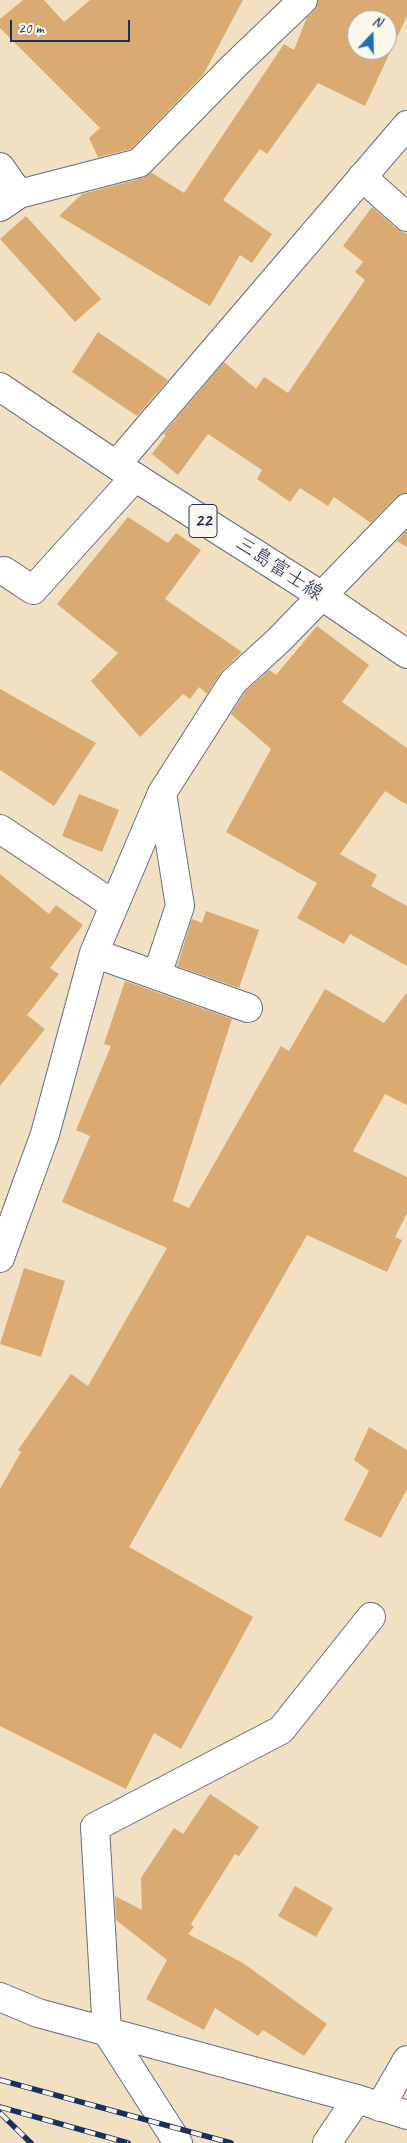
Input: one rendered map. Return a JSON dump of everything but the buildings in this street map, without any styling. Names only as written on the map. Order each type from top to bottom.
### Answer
[{"type":"street","points":[[0,167],[9,200],[139,163],[234,66],[303,0]]},
{"type":"street","points":[[4,571],[32,590],[125,471],[362,177],[407,125]]},
{"type":"street","points":[[362,177],[407,217]]},
{"type":"street","name":"三島富士線","points":[[0,387],[125,471],[322,596],[407,654]]},
{"type":"street","points":[[0,1258],[45,1134],[94,953],[162,793],[233,682],[279,640],[407,508]]},
{"type":"street","points":[[157,975],[180,906],[162,793]]},
{"type":"street","points":[[0,829],[114,905]]},
{"type":"street","points":[[94,953],[248,1008]]},
{"type":"street","points":[[178,2143],[107,2032],[95,1827],[281,1730],[371,1617]]},
{"type":"street","points":[[0,1997],[38,2013],[407,2115]]},
{"type":"street","points":[[327,2143],[369,2103],[407,2060]]},
{"type":"railway","points":[[0,2080],[231,2143]]},
{"type":"railway","points":[[0,2107],[128,2143]]},
{"type":"railway","points":[[0,2113],[31,2143]]}]
